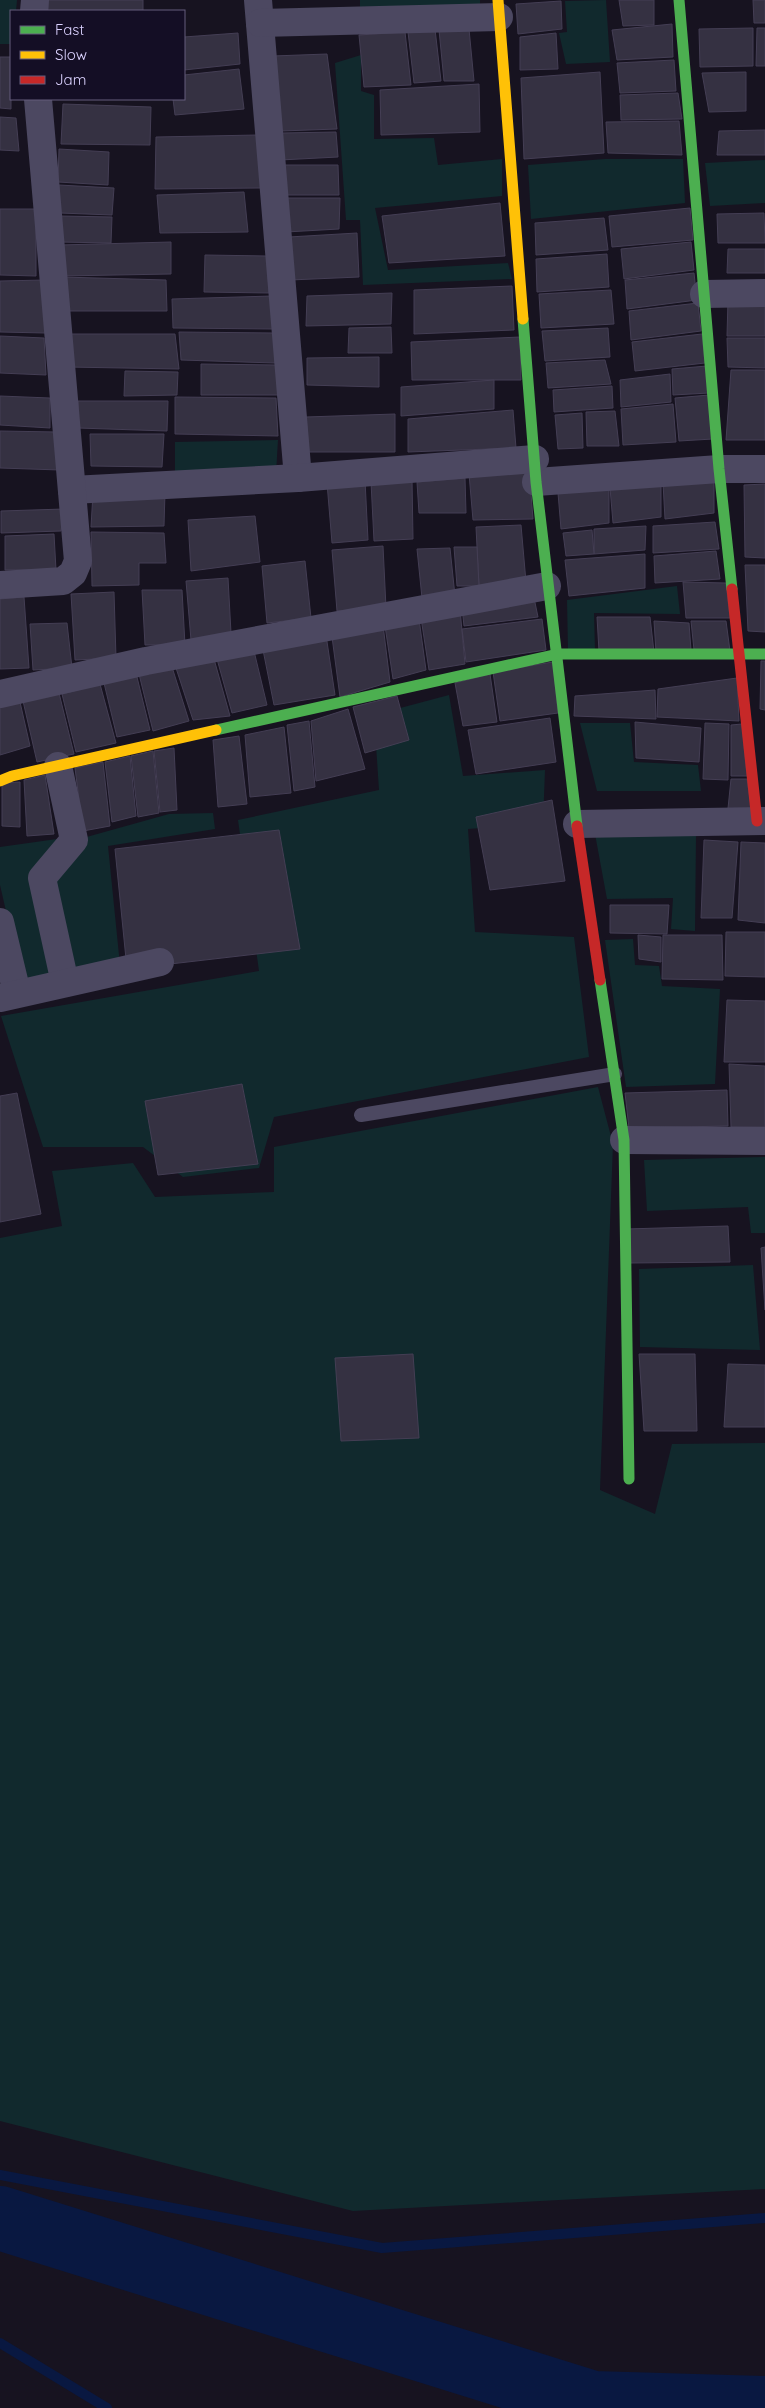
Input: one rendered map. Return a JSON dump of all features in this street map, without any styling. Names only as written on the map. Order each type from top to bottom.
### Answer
[{"type":"street","points":[[577,824],[761,821],[737,654],[719,469],[679,0]]},
{"type":"street","points":[[298,478],[259,11],[498,8],[535,470],[577,824],[624,1140],[629,1479]]},
{"type":"street","points":[[0,585],[63,581],[73,573],[78,562],[38,100]]},
{"type":"street","points":[[704,294],[765,293]]},
{"type":"street","points":[[72,490],[298,478],[535,470],[765,469]]},
{"type":"street","points":[[0,694],[146,661],[548,586]]},
{"type":"street","points":[[0,781],[58,766],[558,654],[765,654]]},
{"type":"street","points":[[58,766],[74,840],[42,878],[66,983]]},
{"type":"street","points":[[0,922],[9,995],[160,962]]},
{"type":"street","points":[[624,1140],[765,1141]]},
{"type":"lane","points":[[361,1115],[614,1074]]},
{"type":"green space","points":[[0,0],[17,0],[16,10],[10,10],[10,44],[0,44]]},
{"type":"green space","points":[[360,0],[480,0],[480,5],[360,7]]},
{"type":"green space","points":[[606,0],[610,62],[566,64],[559,33],[567,32],[565,1]]},
{"type":"green space","points":[[361,55],[361,91],[374,95],[374,139],[434,138],[438,165],[502,159],[502,196],[375,208],[388,270],[508,263],[512,279],[363,285],[360,220],[346,220],[335,63]]},
{"type":"green space","points":[[605,159],[683,159],[685,203],[531,219],[528,165]]},
{"type":"green space","points":[[765,160],[765,203],[710,206],[705,163]]},
{"type":"green space","points":[[278,440],[276,473],[175,478],[175,442]]},
{"type":"green space","points":[[677,586],[680,614],[594,613],[595,650],[568,650],[567,600]]},
{"type":"green space","points":[[449,695],[463,776],[545,770],[543,823],[468,829],[475,932],[574,937],[589,1057],[274,1117],[259,1168],[183,1177],[143,1147],[43,1147],[1,1016],[259,971],[238,820],[379,790],[374,715]]},
{"type":"green space","points":[[580,723],[630,723],[634,762],[698,765],[701,791],[597,791]]},
{"type":"green space","points":[[213,813],[215,829],[108,846],[120,965],[70,975],[51,878],[83,838],[169,814]]},
{"type":"green space","points":[[595,834],[696,836],[695,931],[671,929],[673,898],[607,899]]},
{"type":"green space","points":[[64,838],[35,874],[57,978],[23,985],[0,885],[0,847]]},
{"type":"green space","points":[[633,939],[635,965],[659,966],[662,986],[720,989],[715,1084],[626,1087],[605,940]]},
{"type":"green space","points":[[598,1087],[613,1144],[600,1490],[655,1514],[672,1444],[765,1443],[765,2189],[353,2211],[0,2121],[0,1238],[62,1226],[52,1171],[133,1163],[155,1197],[274,1192],[274,1147]]},
{"type":"green space","points":[[765,1157],[765,1233],[751,1233],[748,1207],[647,1211],[644,1160]]},
{"type":"green space","points":[[753,1265],[760,1350],[640,1347],[639,1269]]},
{"type":"building","points":[[48,0],[143,0],[143,10],[48,10]]},
{"type":"building","points":[[619,0],[654,0],[654,25],[623,26]]},
{"type":"building","points":[[753,0],[765,0],[765,23],[754,23]]},
{"type":"building","points":[[561,1],[562,29],[518,34],[516,4]]},
{"type":"building","points":[[672,24],[673,57],[617,60],[612,30]]},
{"type":"building","points":[[753,28],[753,66],[700,67],[699,29]]},
{"type":"building","points":[[757,28],[765,28],[765,66],[756,66]]},
{"type":"building","points":[[435,29],[441,81],[414,83],[408,32]]},
{"type":"building","points":[[469,29],[474,81],[444,81],[439,30]]},
{"type":"building","points":[[405,32],[411,85],[364,87],[359,35]]},
{"type":"building","points":[[238,33],[240,64],[185,70],[185,37]]},
{"type":"building","points":[[556,33],[558,69],[520,70],[520,37]]},
{"type":"building","points":[[327,54],[337,129],[281,131],[273,56]]},
{"type":"building","points":[[0,57],[10,57],[11,109],[0,108]]},
{"type":"building","points":[[674,60],[676,91],[620,93],[617,63]]},
{"type":"building","points":[[239,69],[244,109],[175,115],[173,100],[185,100],[185,75]]},
{"type":"building","points":[[600,72],[604,153],[524,159],[521,78]]},
{"type":"building","points":[[746,72],[746,111],[709,112],[702,73]]},
{"type":"building","points":[[479,84],[480,132],[381,135],[380,90]]},
{"type":"building","points":[[678,93],[682,119],[621,120],[620,95]]},
{"type":"building","points":[[63,104],[151,107],[150,145],[61,144]]},
{"type":"building","points":[[0,117],[16,118],[19,151],[0,150]]},
{"type":"building","points":[[679,121],[682,155],[608,153],[606,122]]},
{"type":"building","points":[[765,130],[765,155],[717,155],[719,131]]},
{"type":"building","points":[[336,132],[338,157],[280,160],[282,133]]},
{"type":"building","points":[[257,135],[261,188],[155,189],[156,137]]},
{"type":"building","points":[[59,149],[109,152],[108,185],[58,182]]},
{"type":"building","points":[[284,165],[338,165],[339,195],[285,195]]},
{"type":"building","points":[[59,185],[114,188],[112,215],[60,213]]},
{"type":"building","points":[[244,192],[248,232],[160,233],[157,195]]},
{"type":"building","points":[[285,198],[340,198],[339,229],[286,232]]},
{"type":"building","points":[[500,203],[505,256],[389,263],[382,216]]},
{"type":"building","points":[[690,208],[693,240],[612,247],[609,216]]},
{"type":"building","points":[[0,209],[36,209],[36,276],[0,275]]},
{"type":"building","points":[[764,213],[765,243],[718,243],[717,214]]},
{"type":"building","points":[[60,216],[112,217],[111,243],[59,242]]},
{"type":"building","points":[[604,218],[608,250],[536,255],[535,223]]},
{"type":"building","points":[[357,233],[359,277],[290,280],[289,237]]},
{"type":"building","points":[[171,242],[171,274],[61,276],[60,245]]},
{"type":"building","points":[[691,242],[694,270],[624,279],[621,249]]},
{"type":"building","points":[[728,249],[765,249],[765,273],[727,273]]},
{"type":"building","points":[[607,254],[609,287],[537,292],[536,259]]},
{"type":"building","points":[[205,255],[267,256],[269,293],[204,292]]},
{"type":"building","points":[[694,273],[697,300],[627,309],[625,280]]},
{"type":"building","points":[[62,277],[166,280],[167,311],[61,311]]},
{"type":"building","points":[[45,280],[45,333],[0,332],[0,281]]},
{"type":"building","points":[[512,286],[514,330],[414,334],[414,290]]},
{"type":"building","points":[[611,290],[614,324],[541,328],[539,294]]},
{"type":"building","points":[[392,293],[391,324],[306,326],[307,296]]},
{"type":"building","points":[[272,296],[273,329],[173,328],[172,299]]},
{"type":"building","points":[[728,300],[765,300],[765,336],[727,336]]},
{"type":"building","points":[[698,303],[701,331],[631,340],[629,311]]},
{"type":"building","points":[[391,327],[392,353],[348,353],[349,328]]},
{"type":"building","points":[[608,328],[610,357],[545,361],[542,331]]},
{"type":"building","points":[[179,332],[274,333],[275,363],[181,360]]},
{"type":"building","points":[[66,334],[175,334],[179,369],[67,367]]},
{"type":"building","points":[[702,334],[705,363],[635,371],[632,342]]},
{"type":"building","points":[[0,336],[44,338],[46,375],[0,373]]},
{"type":"building","points":[[520,337],[521,380],[412,380],[411,342]]},
{"type":"building","points":[[727,338],[765,338],[765,368],[728,367]]},
{"type":"building","points":[[379,357],[379,387],[307,385],[307,358]]},
{"type":"building","points":[[605,360],[611,384],[548,388],[546,363]]},
{"type":"building","points":[[201,364],[276,365],[278,395],[201,395]]},
{"type":"building","points":[[707,366],[709,393],[673,395],[672,369]]},
{"type":"building","points":[[731,370],[765,370],[765,440],[726,440]]},
{"type":"building","points":[[125,371],[178,372],[177,395],[124,396]]},
{"type":"building","points":[[670,374],[671,402],[621,407],[620,380]]},
{"type":"building","points":[[494,380],[494,409],[401,416],[401,387]]},
{"type":"building","points":[[612,386],[613,408],[554,412],[553,390]]},
{"type":"building","points":[[709,395],[713,439],[679,441],[675,398]]},
{"type":"building","points":[[0,396],[50,398],[50,428],[0,425]]},
{"type":"building","points":[[175,397],[276,398],[278,436],[175,434]]},
{"type":"building","points":[[78,401],[168,401],[167,431],[78,428]]},
{"type":"building","points":[[673,404],[676,442],[623,445],[621,409]]},
{"type":"building","points":[[513,410],[516,448],[408,452],[408,419]]},
{"type":"building","points":[[615,411],[619,446],[587,446],[586,412]]},
{"type":"building","points":[[582,413],[583,448],[558,449],[555,415]]},
{"type":"building","points":[[395,414],[395,452],[309,452],[306,417]]},
{"type":"building","points":[[0,431],[57,432],[60,470],[0,468]]},
{"type":"building","points":[[90,434],[164,434],[162,467],[91,466]]},
{"type":"building","points":[[529,469],[533,519],[473,520],[469,474]]},
{"type":"building","points":[[465,478],[466,513],[419,513],[417,482]]},
{"type":"building","points":[[412,479],[413,539],[374,541],[371,482]]},
{"type":"building","points":[[714,479],[714,513],[665,519],[663,483]]},
{"type":"building","points":[[365,480],[368,540],[332,543],[327,483]]},
{"type":"building","points":[[661,483],[661,517],[613,523],[610,488]]},
{"type":"building","points":[[765,484],[765,558],[745,557],[744,485]]},
{"type":"building","points":[[609,489],[609,523],[561,529],[558,493]]},
{"type":"building","points":[[165,492],[164,526],[91,527],[93,493]]},
{"type":"building","points":[[64,509],[61,531],[1,533],[1,511]]},
{"type":"building","points":[[255,516],[260,562],[191,571],[188,520]]},
{"type":"building","points":[[715,522],[719,549],[653,553],[653,526]]},
{"type":"building","points":[[521,525],[526,582],[479,586],[476,527]]},
{"type":"building","points":[[646,526],[645,550],[594,554],[594,529]]},
{"type":"building","points":[[592,530],[594,554],[566,556],[563,533]]},
{"type":"building","points":[[91,532],[164,533],[166,563],[139,563],[139,585],[92,586]]},
{"type":"building","points":[[54,534],[56,570],[5,570],[5,536]]},
{"type":"building","points":[[383,546],[386,608],[337,611],[332,550]]},
{"type":"building","points":[[454,547],[477,547],[479,586],[457,586]]},
{"type":"building","points":[[450,548],[455,596],[422,598],[417,549]]},
{"type":"building","points":[[716,551],[720,579],[655,583],[654,556]]},
{"type":"building","points":[[645,554],[645,588],[569,596],[565,560]]},
{"type":"building","points":[[305,561],[311,618],[267,623],[262,566]]},
{"type":"building","points":[[745,565],[765,565],[765,632],[748,631]]},
{"type":"building","points":[[228,578],[231,633],[191,640],[186,581]]},
{"type":"building","points":[[683,582],[726,583],[730,618],[686,618]]},
{"type":"building","points":[[142,590],[182,590],[185,645],[145,645]]},
{"type":"building","points":[[114,592],[116,658],[75,660],[71,594]]},
{"type":"building","points":[[533,593],[538,617],[464,626],[462,607]]},
{"type":"building","points":[[24,597],[29,668],[0,669],[0,599]]},
{"type":"building","points":[[460,609],[465,664],[429,670],[421,618]]},
{"type":"building","points":[[597,617],[650,617],[654,652],[599,651]]},
{"type":"building","points":[[419,619],[426,670],[393,679],[385,626]]},
{"type":"building","points":[[542,619],[546,650],[466,662],[462,629]]},
{"type":"building","points":[[654,621],[689,623],[691,650],[656,652]]},
{"type":"building","points":[[691,621],[726,621],[730,651],[694,650]]},
{"type":"building","points":[[67,623],[72,668],[33,670],[30,624]]},
{"type":"building","points":[[383,625],[390,682],[340,697],[332,637]]},
{"type":"building","points":[[326,635],[335,695],[274,705],[263,650]]},
{"type":"building","points":[[254,651],[267,705],[232,713],[217,659]]},
{"type":"building","points":[[214,659],[230,716],[193,720],[176,668]]},
{"type":"building","points":[[761,661],[765,661],[765,710],[760,709]]},
{"type":"building","points":[[553,662],[558,713],[500,721],[493,672]]},
{"type":"building","points":[[172,667],[189,721],[153,731],[139,674]]},
{"type":"building","points":[[136,673],[150,730],[117,737],[104,683]]},
{"type":"building","points":[[490,674],[497,722],[463,726],[455,683]]},
{"type":"building","points":[[737,678],[739,721],[657,717],[658,689]]},
{"type":"building","points":[[100,684],[116,743],[76,752],[62,694]]},
{"type":"building","points":[[655,690],[656,719],[574,716],[575,696]]},
{"type":"building","points":[[59,693],[74,754],[37,762],[23,701]]},
{"type":"building","points":[[397,696],[409,740],[365,753],[353,707]]},
{"type":"building","points":[[20,702],[30,746],[0,755],[0,706]]},
{"type":"building","points":[[348,709],[365,769],[316,781],[311,721]]},
{"type":"building","points":[[550,718],[556,762],[476,774],[468,730]]},
{"type":"building","points":[[309,721],[315,787],[294,791],[287,725]]},
{"type":"building","points":[[635,722],[701,728],[699,762],[636,758]]},
{"type":"building","points":[[705,723],[729,724],[728,780],[703,779]]},
{"type":"building","points":[[742,724],[747,776],[731,776],[731,725]]},
{"type":"building","points":[[284,727],[291,793],[250,797],[245,735]]},
{"type":"building","points":[[239,736],[247,804],[218,807],[213,740]]},
{"type":"building","points":[[174,748],[177,810],[160,812],[154,751]]},
{"type":"building","points":[[153,751],[159,813],[138,817],[131,756]]},
{"type":"building","points":[[130,756],[136,816],[112,822],[105,762]]},
{"type":"building","points":[[103,762],[110,826],[83,831],[75,768]]},
{"type":"building","points":[[45,775],[54,834],[27,836],[24,780]]},
{"type":"building","points":[[731,779],[747,779],[753,819],[727,818]]},
{"type":"building","points":[[20,782],[20,827],[2,826],[2,783]]},
{"type":"building","points":[[552,800],[565,881],[490,890],[476,817]]},
{"type":"building","points":[[279,830],[300,949],[127,969],[115,849]]},
{"type":"building","points":[[704,840],[738,842],[732,918],[701,918]]},
{"type":"building","points":[[741,842],[765,843],[765,923],[738,920]]},
{"type":"building","points":[[610,905],[669,905],[667,934],[610,933]]},
{"type":"building","points":[[726,932],[765,932],[765,977],[725,976]]},
{"type":"building","points":[[638,935],[661,937],[661,962],[639,959]]},
{"type":"building","points":[[663,935],[722,935],[723,980],[662,979]]},
{"type":"building","points":[[727,1000],[765,1001],[765,1062],[724,1062]]},
{"type":"building","points":[[729,1064],[765,1066],[765,1127],[731,1127]]},
{"type":"building","points":[[242,1084],[258,1164],[158,1175],[145,1101]]},
{"type":"building","points":[[727,1090],[728,1126],[629,1128],[625,1093]]},
{"type":"building","points":[[17,1093],[41,1214],[0,1222],[0,1096]]},
{"type":"building","points":[[728,1226],[730,1262],[630,1263],[626,1229]]},
{"type":"building","points":[[765,1247],[765,1310],[761,1248]]},
{"type":"building","points":[[413,1354],[419,1438],[341,1441],[335,1358]]},
{"type":"building","points":[[639,1354],[695,1354],[697,1431],[644,1431]]},
{"type":"building","points":[[728,1364],[765,1365],[765,1427],[724,1427]]},
{"type":"waterway","points":[[0,2175],[382,2248],[765,2218]]},
{"type":"waterway","points":[[0,2218],[593,2403],[765,2408]]},
{"type":"waterway","points":[[0,2343],[107,2408]]},
{"type":"traffic: fast","points":[[679,0],[719,469],[732,589]]},
{"type":"traffic: fast","points":[[523,319],[536,482],[577,826]]},
{"type":"traffic: fast","points":[[216,730],[558,654],[765,654]]},
{"type":"traffic: fast","points":[[600,980],[624,1140],[629,1479]]},
{"type":"traffic: slow","points":[[498,0],[523,319]]},
{"type":"traffic: slow","points":[[0,781],[12,776],[216,730]]},
{"type":"traffic: jam","points":[[732,589],[757,821]]},
{"type":"traffic: jam","points":[[577,826],[600,980]]}]
